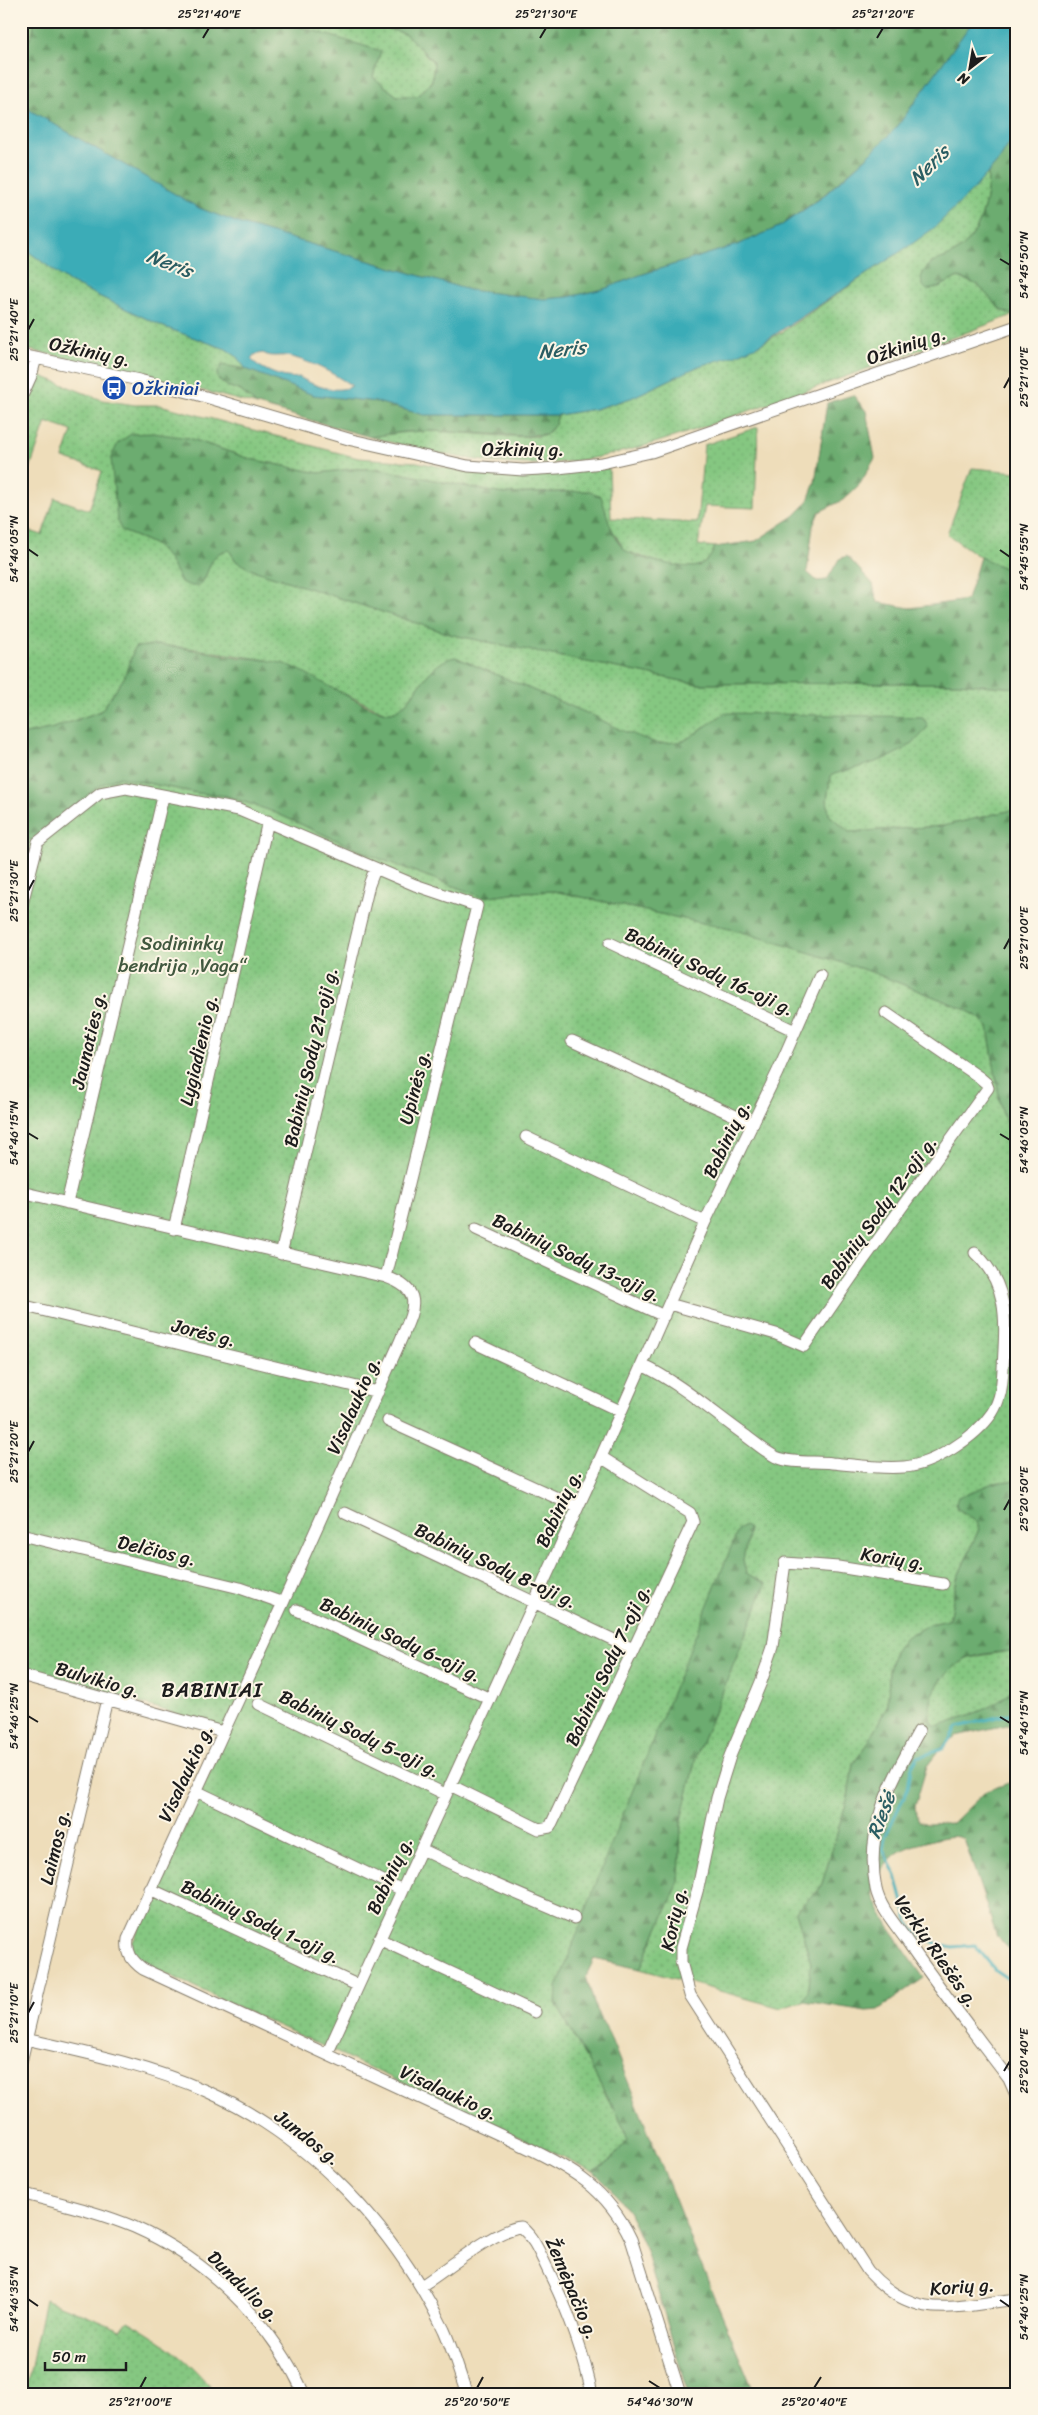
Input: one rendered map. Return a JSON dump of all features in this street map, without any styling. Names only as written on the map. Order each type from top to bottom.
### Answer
[{"type":"street","name":"Ožkinių g.","points":[[21,355],[192,393],[361,442],[468,466],[523,470],[602,463],[651,452],[1017,326]]},
{"type":"street","points":[[21,398],[31,376],[36,358]]},
{"type":"street","points":[[21,908],[36,846],[100,793],[126,788],[163,797],[204,802],[239,810],[376,869]]},
{"type":"street","name":"Jaunaties g.","points":[[67,1203],[163,797]]},
{"type":"street","name":"Lygiadienio g.","points":[[174,1229],[268,821]]},
{"type":"street","name":"Upinės g.","points":[[376,869],[415,885],[477,906],[386,1277]]},
{"type":"street","name":"Babinių Sodų 21-oji g.","points":[[281,1254],[370,884],[376,869]]},
{"type":"street","name":"Babinių Sodų 16-oji g.","points":[[610,943],[795,1031]]},
{"type":"street","name":"Babinių g.","points":[[327,2054],[357,1985],[601,1457],[705,1222],[753,1124],[820,975]]},
{"type":"street","name":"Babinių Sodų 12-oji g.","points":[[669,1304],[776,1334],[804,1346],[862,1262],[988,1088],[986,1083],[979,1077],[886,1012]]},
{"type":"street","points":[[572,1042],[753,1124]]},
{"type":"street","points":[[526,1138],[705,1222]]},
{"type":"street","name":"Visalaukio g.","points":[[21,1192],[386,1277],[402,1283],[409,1289],[413,1306],[400,1344],[283,1603],[150,1889],[128,1939],[129,1955],[143,1970],[562,2164],[584,2179],[604,2196],[621,2218],[631,2239],[680,2394]]},
{"type":"street","name":"Babinių Sodų 13-oji g.","points":[[476,1229],[664,1316]]},
{"type":"street","points":[[642,1364],[665,1377],[776,1457],[874,1468],[905,1467],[919,1464],[960,1443],[972,1433],[992,1412],[1002,1390],[1005,1316],[1003,1300],[991,1271],[975,1253]]},
{"type":"street","name":"Jorės g.","points":[[21,1305],[378,1392]]},
{"type":"street","points":[[475,1343],[620,1411]]},
{"type":"street","points":[[388,1420],[577,1507]]},
{"type":"street","name":"Babinių Sodų 7-oji g.","points":[[447,1790],[539,1829],[550,1827],[632,1648],[693,1522],[693,1517],[690,1513],[601,1457]]},
{"type":"street","name":"Babinių Sodų 8-oji g.","points":[[345,1514],[632,1648]]},
{"type":"street","name":"Delčios g.","points":[[21,1535],[240,1588],[283,1603]]},
{"type":"street","name":"Korių g.","points":[[944,1584],[838,1567],[785,1563],[773,1647],[761,1682],[730,1756],[717,1798],[698,1888],[681,1948],[681,1962],[690,1994],[868,2271],[882,2286],[912,2304],[932,2308],[1017,2299]]},
{"type":"street","name":"Babinių Sodų 6-oji g.","points":[[297,1610],[490,1699]]},
{"type":"street","name":"Bulvikio g.","points":[[21,1675],[223,1732]]},
{"type":"street","name":"Laimos g.","points":[[21,2062],[24,2038],[107,1699]]},
{"type":"street","name":"Babinių Sodų 5-oji g.","points":[[259,1704],[447,1790]]},
{"type":"street","name":"Verkių Riešės g.","points":[[919,1731],[891,1782],[880,1812],[874,1844],[876,1891],[880,1903],[1009,2079],[1017,2097]]},
{"type":"street","points":[[196,1791],[402,1890]]},
{"type":"street","points":[[421,1849],[490,1882],[574,1918]]},
{"type":"street","name":"Babinių Sodų 1-oji g.","points":[[150,1889],[357,1985]]},
{"type":"street","points":[[379,1939],[535,2012]]},
{"type":"street","name":"Jundos g.","points":[[24,2038],[102,2057],[175,2079],[207,2091],[259,2120],[292,2143],[355,2198],[397,2251],[421,2286],[445,2332],[467,2394]]},
{"type":"street","name":"Dundulio g.","points":[[21,2192],[133,2227],[192,2260],[214,2277],[268,2334],[294,2373],[304,2394]]},
{"type":"street","name":"Žemėpačio g.","points":[[421,2286],[498,2234],[521,2227],[532,2237],[566,2305],[578,2340],[592,2394]]},
{"type":"green space","points":[[21,21],[34,21],[31,36],[27,44],[21,49]]},
{"type":"green space","points":[[34,21],[281,21],[381,51],[373,77],[397,96],[418,96],[432,81],[434,62],[406,34],[363,21],[973,21],[897,127],[868,156],[820,198],[779,227],[737,245],[640,275],[604,289],[568,297],[544,299],[469,290],[241,224],[199,208],[21,105],[21,49],[27,44],[31,36]]},
{"type":"green space","points":[[281,21],[363,21],[406,34],[434,63],[432,80],[418,96],[397,96],[373,77],[380,51]]},
{"type":"green space","points":[[1017,131],[1017,313],[1013,315],[1001,310],[978,285],[958,277],[939,287],[927,290],[923,286],[921,278],[927,267],[957,251],[972,236],[985,206],[988,173],[999,160]]},
{"type":"green space","points":[[988,173],[985,206],[982,217],[972,236],[954,253],[929,264],[939,287],[958,277],[978,285],[1001,310],[1013,315],[707,426],[606,456],[553,463],[507,463],[461,458],[370,437],[431,431],[538,436],[546,434],[552,428],[558,415],[596,409],[631,398],[699,366],[759,345],[782,332],[934,228]]},
{"type":"green space","points":[[28,251],[69,282],[164,327],[226,349],[236,356],[246,369],[222,365],[227,386],[241,391],[257,405],[163,380],[21,348],[21,257]]},
{"type":"green space","points":[[222,365],[246,369],[313,395],[377,402],[424,415],[558,415],[555,425],[546,434],[524,436],[433,431],[404,432],[370,437],[257,405],[241,391],[227,386],[218,379],[217,374]]},
{"type":"green space","points":[[26,370],[102,400],[135,405],[160,405],[358,458],[417,462],[463,471],[514,476],[609,468],[611,518],[697,523],[704,445],[758,427],[755,508],[705,506],[698,545],[715,547],[707,561],[690,567],[667,564],[625,551],[589,491],[503,494],[380,469],[352,469],[319,473],[250,459],[189,438],[122,531],[159,548],[169,560],[181,582],[204,580],[215,556],[229,550],[236,561],[250,569],[453,635],[697,684],[957,683],[1017,688],[1017,809],[943,826],[849,832],[829,815],[827,799],[831,775],[891,756],[705,726],[688,739],[674,744],[651,742],[627,734],[596,717],[455,657],[430,672],[401,709],[388,713],[267,660],[159,645],[135,647],[124,678],[101,711],[54,728],[21,735],[21,528],[42,535],[55,498],[89,510],[102,471],[63,458],[72,431],[46,422],[21,494],[21,388]]},
{"type":"green space","points":[[853,395],[866,411],[875,458],[860,484],[843,500],[819,512],[813,526],[807,572],[817,581],[827,580],[839,559],[847,556],[873,584],[877,602],[910,608],[967,600],[980,557],[1017,574],[1017,688],[957,683],[697,684],[453,635],[250,569],[236,561],[229,550],[222,552],[213,559],[199,586],[191,586],[181,582],[169,560],[159,548],[122,531],[117,521],[111,458],[118,443],[131,434],[153,433],[189,438],[250,459],[319,473],[352,469],[380,469],[503,494],[589,491],[601,496],[610,524],[624,549],[637,556],[671,565],[698,566],[707,561],[715,547],[756,541],[794,516],[807,503],[815,482],[827,403]]},
{"type":"green space","points":[[972,468],[1017,472],[1017,574],[980,557],[947,534]]},
{"type":"green space","points":[[159,645],[285,664],[300,670],[357,701],[383,711],[391,712],[399,709],[406,703],[435,668],[444,661],[455,657],[596,717],[618,729],[659,744],[684,741],[725,713],[923,717],[928,726],[909,746],[871,764],[831,775],[827,799],[829,815],[849,832],[943,826],[1017,809],[1017,1154],[1001,1108],[988,1027],[977,1016],[962,1008],[869,971],[739,931],[554,891],[518,892],[483,897],[375,857],[271,811],[227,796],[197,793],[118,777],[97,787],[35,840],[21,839],[21,735],[54,728],[101,711],[124,678],[135,647]]},
{"type":"green space","name":"Sodininkų bendrija „Vaga“","points":[[118,777],[197,793],[227,796],[271,811],[375,857],[483,897],[518,892],[554,891],[740,931],[869,971],[962,1008],[977,1016],[988,1027],[1001,1108],[1017,1154],[1017,1480],[993,1483],[958,1509],[977,1521],[979,1529],[957,1579],[949,1620],[930,1624],[905,1638],[894,1652],[889,1671],[888,1704],[867,1745],[853,1764],[848,1797],[821,1887],[796,1912],[811,1963],[809,1988],[804,2001],[781,2008],[640,1969],[679,1882],[681,1820],[696,1757],[766,1584],[746,1573],[743,1560],[749,1529],[621,1822],[576,1942],[556,2003],[625,2130],[627,2140],[612,2159],[593,2171],[141,1962],[133,1952],[132,1944],[229,1730],[21,1667],[21,839],[35,840],[97,787]]},
{"type":"green space","points":[[1017,1480],[1017,1651],[977,1656],[959,1664],[938,1685],[930,1703],[930,1713],[931,1723],[937,1726],[970,1715],[1002,1699],[1017,1682],[1017,1727],[1007,1725],[956,1736],[944,1744],[927,1766],[915,1806],[919,1821],[927,1824],[953,1823],[986,1791],[1017,1780],[1017,1957],[997,1937],[964,1839],[954,1836],[942,1838],[898,1852],[883,1869],[873,1889],[874,1897],[885,1920],[924,1978],[878,2010],[866,2011],[804,2001],[809,1988],[811,1963],[796,1912],[821,1887],[848,1797],[853,1764],[867,1745],[888,1704],[889,1671],[894,1652],[904,1638],[930,1624],[949,1620],[957,1579],[979,1529],[977,1521],[958,1509],[956,1503],[958,1497],[993,1483]]},
{"type":"green space","points":[[744,1526],[749,1529],[743,1560],[746,1573],[766,1584],[696,1757],[681,1820],[679,1882],[640,1969],[594,1959],[586,1976],[596,2010],[609,2034],[755,2394],[688,2394],[646,2251],[629,2213],[618,2196],[593,2171],[612,2159],[627,2140],[625,2130],[556,2003],[557,1987],[611,1844],[738,1530]]},
{"type":"green space","points":[[1016,1650],[1017,1682],[1013,1690],[1005,1698],[983,1710],[937,1726],[931,1723],[931,1703],[934,1693],[939,1683],[952,1667],[981,1655]]},
{"type":"green space","points":[[45,2299],[121,2330],[128,2321],[187,2362],[215,2394],[25,2394]]},
{"type":"water","name":"Neris","points":[[973,21],[1017,21],[1017,131],[999,160],[972,191],[934,228],[759,345],[736,355],[699,366],[631,398],[595,409],[558,415],[424,415],[377,402],[313,395],[246,369],[236,356],[226,349],[164,327],[69,282],[21,246],[21,105],[199,208],[241,224],[469,290],[544,299],[568,297],[604,289],[640,275],[737,245],[779,227],[821,198],[897,127]],"holes":[[[263,353],[266,355],[286,356],[312,364],[352,386],[339,389],[325,388],[299,377],[293,378],[274,373],[261,367],[251,359],[254,355]]]},
{"type":"waterway","name":"Riešė","points":[[1017,1712],[958,1727],[943,1749],[918,1757],[911,1769],[908,1788],[885,1837],[883,1850],[896,1876],[908,1922],[915,1931],[924,1938],[938,1944],[953,1947],[975,1945],[995,1970],[1017,1985]]},
{"type":"place","name":"Ožkiniai","points":[[114,388]]},
{"type":"district","name":"BABINIAI","points":[[212,1690]]}]
